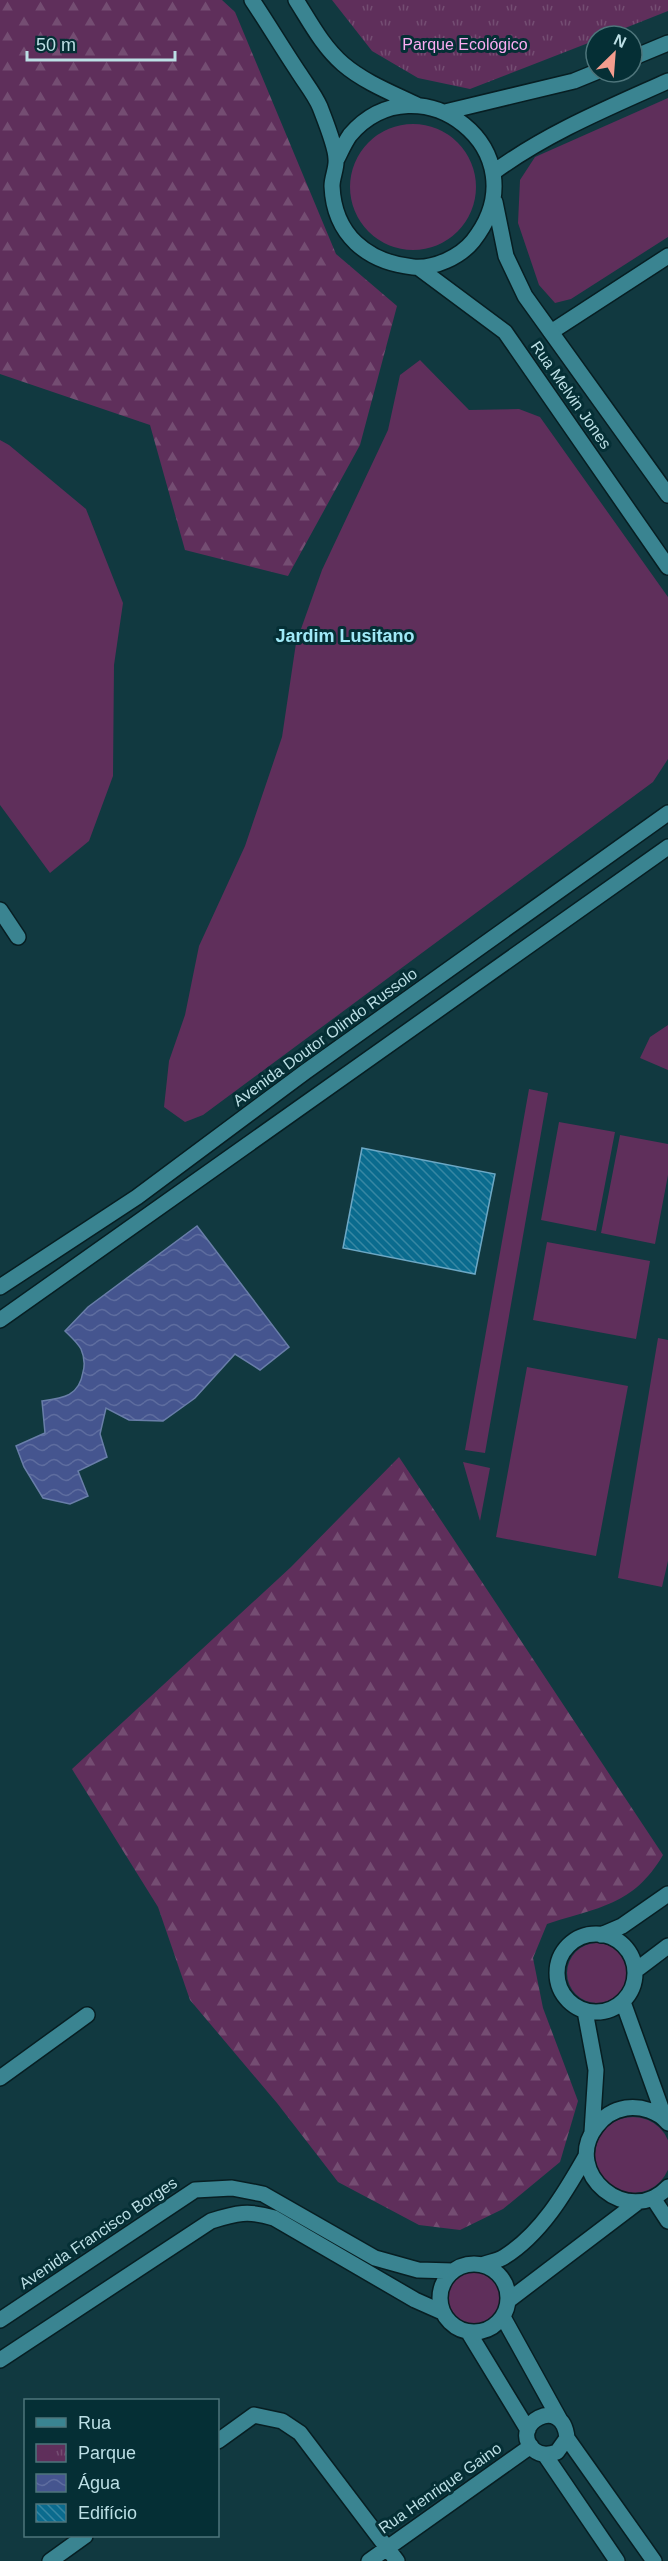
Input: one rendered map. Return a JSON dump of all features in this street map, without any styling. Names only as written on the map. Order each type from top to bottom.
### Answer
[{"type":"street","points":[[252,0],[320,105],[337,159]]},
{"type":"street","points":[[296,0],[321,40],[343,64],[366,80],[419,106],[445,112],[467,126],[484,146],[494,172],[494,199],[485,225],[469,247],[446,262],[419,268],[392,265],[367,253],[347,234],[335,210],[332,184],[337,159],[350,136],[369,118],[393,108],[419,106]]},
{"type":"street","points":[[644,53],[668,43]]},
{"type":"street","points":[[445,112],[584,77]]},
{"type":"street","points":[[494,172],[523,151],[578,121],[668,81]]},
{"type":"street","name":"Rua Melvin Jones","points":[[494,199],[506,256],[525,296],[668,495]]},
{"type":"street","points":[[551,332],[668,256]]},
{"type":"street","name":"Rua Melvin Jones","points":[[419,268],[505,332],[668,567]]},
{"type":"street","name":"Avenida Doutor Olindo Russolo","points":[[0,1287],[137,1197],[305,1072],[668,813]]},
{"type":"street","points":[[0,1320],[668,847]]},
{"type":"street","points":[[0,910],[18,937]]},
{"type":"street","points":[[25,1269],[40,1292]]},
{"type":"street","points":[[601,1935],[622,1926],[668,1894]]},
{"type":"street","points":[[588,1935],[601,1935],[614,1939],[632,1958],[635,1971],[634,1982],[623,2002],[605,2011],[585,2011],[573,2005],[564,1996],[558,1984],[557,1971],[566,1948],[576,1940],[588,1935]]},
{"type":"street","points":[[635,1971],[668,1946]]},
{"type":"street","points":[[623,2002],[666,2121]]},
{"type":"street","points":[[585,2011],[596,2070],[592,2132],[587,2144],[586,2156],[589,2172],[597,2185],[608,2195],[622,2201],[645,2200],[668,2221]]},
{"type":"street","points":[[0,2078],[87,2015]]},
{"type":"street","points":[[592,2132],[606,2117],[625,2108],[653,2111],[666,2121]]},
{"type":"street","points":[[482,2265],[504,2258],[533,2232],[562,2197],[586,2156]]},
{"type":"street","points":[[509,2300],[645,2200],[668,2187]]},
{"type":"street","name":"Avenida Francisco Borges","points":[[0,2320],[195,2190],[232,2188],[263,2193],[307,2228],[415,2300],[442,2312]]},
{"type":"street","name":"Avenida Francisco Borges","points":[[0,2360],[212,2221],[234,2214],[256,2212],[307,2228],[375,2259],[418,2270],[453,2271]]},
{"type":"street","points":[[472,2264],[482,2265],[493,2269],[502,2277],[509,2300],[504,2317],[489,2330],[469,2333],[458,2329],[442,2312],[439,2300],[441,2288],[453,2271],[472,2264]]},
{"type":"street","points":[[504,2317],[564,2425],[567,2438],[654,2561]]},
{"type":"street","points":[[469,2333],[528,2430]]},
{"type":"street","points":[[219,2440],[254,2415],[282,2421],[300,2433],[397,2561]]},
{"type":"street","points":[[560,2420],[549,2415],[542,2416],[531,2423],[527,2436],[531,2446],[545,2455],[617,2561]]},
{"type":"street","points":[[545,2455],[557,2452],[567,2438]]},
{"type":"street","name":"Rua Henrique Gaino","points":[[369,2561],[531,2446]]},
{"type":"street","points":[[50,2561],[82,2537]]},
{"type":"green space","points":[[0,0],[222,0],[235,12],[336,254],[397,306],[360,445],[288,576],[185,550],[150,425],[0,374]]},
{"type":"green space","name":"Parque Ecológico","points":[[332,0],[668,0],[668,11],[635,24],[584,24],[584,45],[470,89],[418,78],[372,51]]},
{"type":"green space","points":[[668,98],[668,237],[571,299],[555,303],[539,285],[518,223],[520,180],[535,157]]},
{"type":"green space","points":[[413,124],[437,129],[457,143],[471,163],[476,187],[471,211],[457,231],[437,245],[413,250],[389,245],[369,231],[355,211],[350,187],[355,163],[369,143],[389,129]]},
{"type":"green space","points":[[420,360],[469,410],[519,409],[540,417],[668,597],[668,759],[653,782],[203,1115],[185,1122],[164,1107],[169,1061],[185,1015],[199,946],[245,846],[282,737],[296,643],[322,570],[388,430],[400,375]]},
{"type":"green space","points":[[0,440],[86,509],[123,603],[114,665],[113,776],[89,841],[50,873],[0,805]]},
{"type":"green space","points":[[668,1025],[668,1070],[640,1058],[650,1037]]},
{"type":"green space","points":[[529,1089],[548,1093],[485,1453],[465,1450]]},
{"type":"green space","points":[[559,1122],[615,1132],[596,1231],[541,1220]]},
{"type":"green space","points":[[620,1135],[668,1144],[668,1175],[655,1244],[601,1233]]},
{"type":"green space","points":[[547,1242],[650,1261],[636,1339],[533,1320]]},
{"type":"green space","points":[[658,1338],[668,1340],[668,1561],[662,1587],[618,1578]]},
{"type":"green space","points":[[527,1367],[628,1386],[596,1556],[496,1537]]},
{"type":"green space","points":[[399,1457],[663,1855],[651,1872],[627,1895],[598,1908],[547,1924],[533,1958],[543,2008],[578,2101],[560,2162],[503,2209],[460,2230],[419,2225],[338,2182],[277,2103],[190,2000],[158,1907],[72,1769],[291,1567]]},
{"type":"green space","points":[[463,1462],[490,1468],[480,1521]]},
{"type":"green space","points":[[597,1943],[614,1948],[622,1956],[627,1973],[622,1990],[614,1998],[597,2003],[580,1998],[572,1990],[567,1973],[572,1956],[580,1948]]},
{"type":"green space","points":[[633,2117],[647,2120],[660,2128],[668,2141],[668,2169],[660,2182],[647,2190],[633,2193],[619,2190],[606,2182],[598,2169],[595,2155],[598,2141],[606,2128],[619,2120]]},
{"type":"green space","points":[[474,2272],[484,2274],[492,2280],[498,2288],[500,2298],[498,2308],[492,2316],[484,2322],[474,2324],[464,2322],[456,2316],[450,2308],[448,2298],[450,2288],[456,2280],[464,2274]]},
{"type":"water","points":[[197,1226],[289,1347],[260,1370],[235,1354],[195,1398],[163,1421],[129,1420],[106,1408],[100,1434],[107,1457],[78,1471],[88,1496],[70,1504],[43,1498],[24,1467],[16,1446],[45,1433],[42,1401],[64,1397],[74,1391],[81,1380],[84,1366],[82,1352],[78,1344],[65,1331],[88,1307]]},
{"type":"building","points":[[362,1148],[495,1174],[475,1274],[343,1248]]},
{"type":"district","name":"Jardim Lusitano","points":[[345,636]]}]
